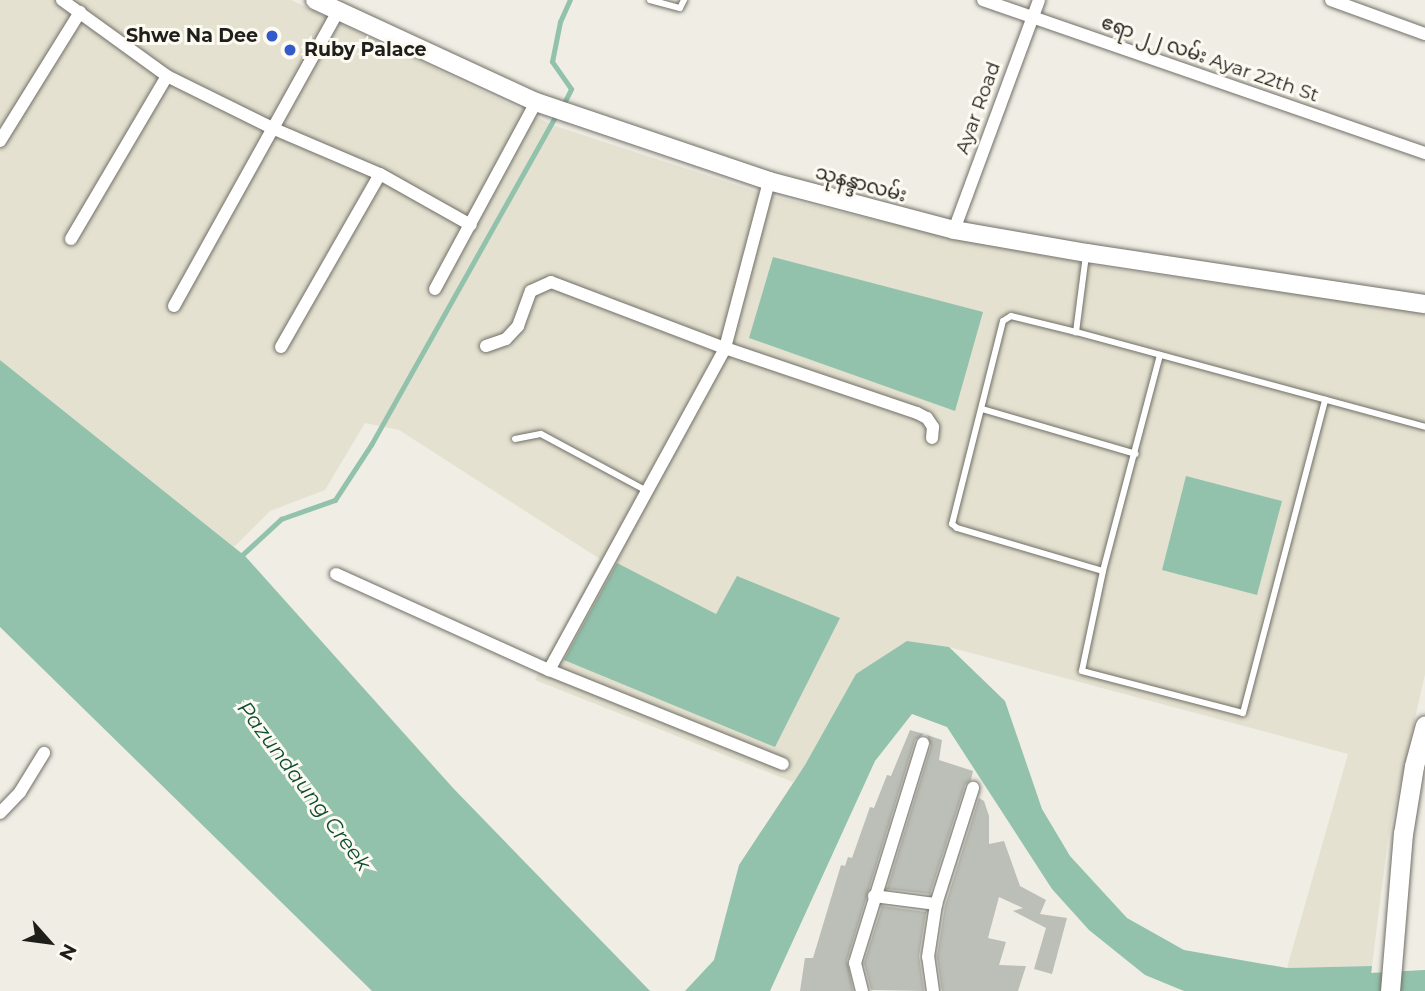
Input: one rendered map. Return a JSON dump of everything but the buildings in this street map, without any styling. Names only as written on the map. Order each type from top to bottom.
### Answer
[{"type":"main road","name":"သုနန္ဒာလမ်း","points":[[315,0],[337,13],[536,102],[769,181],[954,230],[1425,304]]},
{"type":"main road","points":[[1390,991],[1403,834],[1414,766],[1425,725]]},
{"type":"street","points":[[62,0],[167,76],[272,128],[380,174],[471,225]]},
{"type":"street","name":"ဧရာ ၂၂ လမ်း Ayar 22th St","points":[[983,0],[1425,153]]},
{"type":"street","name":"Ayar Road","points":[[954,230],[1039,0]]},
{"type":"street","points":[[1331,0],[1425,34]]},
{"type":"street","points":[[0,141],[80,12]]},
{"type":"street","points":[[174,306],[337,13]]},
{"type":"street","points":[[71,239],[167,76]]},
{"type":"street","points":[[435,289],[536,102]]},
{"type":"street","points":[[281,347],[380,174]]},
{"type":"street","points":[[549,670],[725,348],[769,181]]},
{"type":"street","points":[[486,346],[506,338],[517,326],[531,292],[551,282],[725,348],[917,413],[927,418],[933,427],[932,438]]},
{"type":"street","points":[[336,573],[549,670],[783,764]]},
{"type":"street","points":[[862,991],[855,962],[923,743]]},
{"type":"street","points":[[0,813],[20,792],[44,753]]},
{"type":"street","points":[[933,991],[928,957],[936,904],[973,788]]},
{"type":"street","points":[[874,896],[936,904]]},
{"type":"lane","points":[[650,0],[680,9],[684,0]]},
{"type":"lane","points":[[1076,332],[1087,253]]},
{"type":"lane","points":[[1102,571],[957,528],[953,524],[1003,321],[1011,316],[1425,427]]},
{"type":"lane","points":[[1160,355],[1136,454],[1102,571],[1082,671],[1243,713],[1325,400]]},
{"type":"lane","points":[[982,408],[1136,454]]},
{"type":"lane","points":[[515,439],[541,434],[647,491]]},
{"type":"shaded area","points":[[0,0],[291,0],[555,126],[767,195],[953,238],[1108,268],[1425,312],[1425,674],[1388,839],[1372,966],[1287,968],[1348,754],[949,647],[907,641],[793,782],[535,680],[600,559],[399,430],[365,423],[325,490],[270,511],[234,547],[0,360]]},
{"type":"water","points":[[773,257],[983,312],[955,411],[749,338]]},
{"type":"water","name":"Pazundaung Creek","points":[[0,360],[245,556],[453,788],[650,991],[372,991],[0,627]]},
{"type":"water","points":[[1186,476],[1282,501],[1257,595],[1162,570]]},
{"type":"water","points":[[617,563],[716,614],[737,576],[840,618],[775,747],[564,660]]},
{"type":"water","points":[[907,641],[949,647],[1005,701],[1042,809],[1070,856],[1127,918],[1184,950],[1287,968],[1372,966],[1369,991],[1184,991],[1145,975],[1089,930],[1052,889],[947,727],[912,714],[875,761],[770,991],[685,991],[714,960],[739,865],[805,765],[856,674]]},
{"type":"waterway","points":[[562,107],[571,89],[552,62],[560,22],[570,0]]},
{"type":"waterway","points":[[240,557],[281,519],[335,500],[371,445],[557,114]]},
{"type":"waterway","points":[[1334,989],[1425,984]]},
{"type":"place","name":"Shwe Na Dee","points":[[272,36]]},
{"type":"place","name":"Ruby Palace","points":[[290,50]]}]
